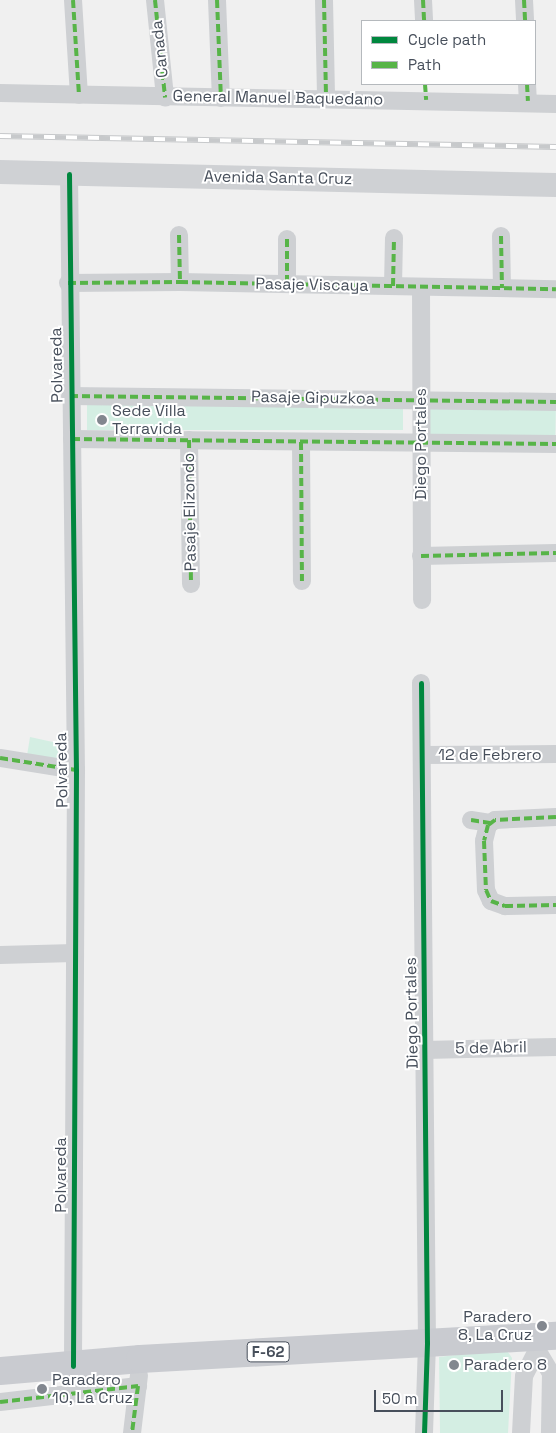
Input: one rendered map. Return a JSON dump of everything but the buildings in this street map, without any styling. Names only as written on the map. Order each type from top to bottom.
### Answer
[{"type":"main road","name":"Avenida Santa Cruz","points":[[0,172],[556,185]]},
{"type":"main road","name":"F-62","points":[[0,1371],[140,1359],[426,1343],[543,1341]]},
{"type":"street","points":[[73,0],[79,95]]},
{"type":"street","name":"Canada","points":[[155,0],[166,97]]},
{"type":"street","points":[[217,0],[221,98]]},
{"type":"street","points":[[324,0],[326,98]]},
{"type":"street","points":[[424,0],[424,20]]},
{"type":"street","points":[[524,0],[525,20]]},
{"type":"street","points":[[527,85],[528,102]]},
{"type":"street","name":"General Manuel Baquedano","points":[[0,93],[221,98],[326,98],[426,92],[556,104]]},
{"type":"street","name":"Polvareda","points":[[69,174],[68,283],[76,770],[73,1366]]},
{"type":"street","points":[[179,235],[180,282]]},
{"type":"street","points":[[501,236],[502,288]]},
{"type":"street","points":[[393,286],[394,238]]},
{"type":"street","points":[[286,240],[287,284]]},
{"type":"street","name":"Pasaje Viscaya","points":[[68,283],[180,282],[421,288],[556,289]]},
{"type":"street","name":"Diego Portales","points":[[421,288],[422,600]]},
{"type":"street","name":"Pasaje Gipuzkoa","points":[[70,396],[556,402]]},
{"type":"street","points":[[72,439],[421,445],[556,444]]},
{"type":"street","name":"Pasaje Elizondo","points":[[189,440],[191,584]]},
{"type":"street","points":[[300,442],[302,581]]},
{"type":"street","points":[[422,556],[556,553]]},
{"type":"street","name":"Diego Portales","points":[[421,683],[426,1050],[426,1343],[424,1433]]},
{"type":"street","name":"12 de Febrero","points":[[423,756],[556,754]]},
{"type":"street","points":[[0,758],[76,770]]},
{"type":"street","points":[[471,820],[490,823],[500,819],[556,818]]},
{"type":"street","points":[[490,823],[484,841],[486,890],[491,901],[505,906],[556,905]]},
{"type":"street","points":[[0,955],[74,953]]},
{"type":"street","name":"5 de Abril","points":[[426,1050],[556,1047]]},
{"type":"street","points":[[521,1433],[524,1376],[543,1341]]},
{"type":"street","points":[[543,1341],[551,1374],[550,1433]]},
{"type":"street","points":[[132,1433],[140,1359]]},
{"type":"street","points":[[0,1402],[138,1386]]},
{"type":"green space","points":[[421,399],[556,401],[555,447],[420,445]]},
{"type":"green space","points":[[87,403],[403,403],[403,430],[87,430]]},
{"type":"green space","points":[[30,737],[62,744],[60,774],[25,768]]},
{"type":"green space","points":[[506,1349],[512,1358],[508,1433],[440,1433],[439,1357]]},
{"type":"railway","points":[[0,136],[556,147]]},
{"type":"marked path","points":[[73,0],[79,95]]},
{"type":"marked path","points":[[155,0],[165,97]]},
{"type":"marked path","points":[[217,0],[221,98]]},
{"type":"marked path","points":[[324,0],[326,98]]},
{"type":"marked path","points":[[423,0],[424,20]]},
{"type":"marked path","points":[[524,0],[525,20]]},
{"type":"marked path","points":[[425,85],[426,100]]},
{"type":"marked path","points":[[527,85],[528,101]]},
{"type":"marked path","points":[[179,235],[180,282]]},
{"type":"marked path","points":[[501,236],[502,288]]},
{"type":"marked path","points":[[393,286],[394,238]]},
{"type":"marked path","points":[[287,239],[287,284]]},
{"type":"marked path","points":[[68,283],[180,282],[556,289]]},
{"type":"marked path","points":[[70,396],[556,402]]},
{"type":"marked path","points":[[72,439],[556,444]]},
{"type":"marked path","points":[[189,440],[191,584]]},
{"type":"marked path","points":[[301,442],[302,581]]},
{"type":"marked path","points":[[421,556],[556,553]]},
{"type":"marked path","points":[[0,758],[76,770]]},
{"type":"marked path","points":[[556,817],[495,820],[488,825],[484,841],[486,890],[491,901],[505,906],[556,905]]},
{"type":"marked path","points":[[471,820],[490,823]]},
{"type":"marked path","points":[[0,1402],[138,1386],[132,1433]]},
{"type":"cycle path","points":[[69,174],[76,770],[73,1366]]},
{"type":"cycle path","points":[[421,683],[427,1343],[424,1433]]},
{"type":"place","name":"Sede Villa Terravida","points":[[102,420]]},
{"type":"place","name":"Paradero 8, La Cruz","points":[[542,1326]]},
{"type":"place","name":"Paradero 8","points":[[454,1365]]},
{"type":"place","name":"Paradero 10, La Cruz","points":[[42,1389]]}]
